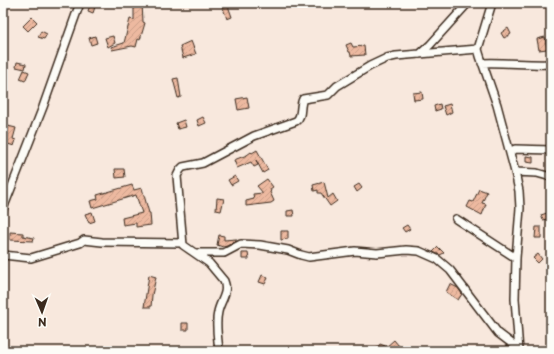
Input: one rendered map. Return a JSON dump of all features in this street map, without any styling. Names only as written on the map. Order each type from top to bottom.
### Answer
[{"type":"street","points":[[3,209],[43,107],[80,3]]},
{"type":"street","points":[[420,54],[468,3]]},
{"type":"street","points":[[492,3],[478,49],[497,104],[519,191],[520,208],[516,258],[515,299],[519,350]]},
{"type":"street","points":[[219,351],[218,313],[225,293],[226,284],[209,263],[184,246],[182,243],[177,176],[180,170],[188,166],[203,163],[254,136],[296,121],[300,115],[301,102],[303,99],[328,95],[337,86],[370,66],[387,58],[478,49]]},
{"type":"street","points":[[482,63],[551,64]]},
{"type":"street","points":[[510,152],[515,149],[551,150]]},
{"type":"street","points":[[515,172],[537,173],[551,177]]},
{"type":"street","points":[[456,219],[516,258]]},
{"type":"street","points":[[3,255],[32,258],[80,243],[84,240],[102,242],[182,243]]},
{"type":"street","points":[[196,254],[224,253],[241,244],[260,245],[288,250],[309,257],[355,251],[377,253],[406,250],[419,251],[437,259],[450,270],[498,333],[519,350]]},
{"type":"building","points":[[134,3],[142,3],[143,22],[145,23],[140,40],[138,39],[136,47],[132,46],[112,50],[111,47],[124,43],[130,19],[134,20]]},
{"type":"building","points":[[221,3],[227,3],[232,17],[227,19]]},
{"type":"building","points":[[90,5],[95,7],[93,13],[88,11]]},
{"type":"building","points":[[32,17],[37,22],[28,31],[23,26]]},
{"type":"building","points":[[508,28],[511,34],[504,38],[501,33]]},
{"type":"building","points":[[41,31],[47,34],[44,39],[38,37]]},
{"type":"building","points":[[95,36],[97,43],[91,45],[89,38]]},
{"type":"building","points":[[113,36],[115,43],[108,47],[105,38]]},
{"type":"building","points":[[545,37],[547,49],[539,50],[537,39]]},
{"type":"building","points":[[191,41],[196,54],[183,58],[180,46]]},
{"type":"building","points":[[351,43],[353,47],[364,46],[365,55],[351,56],[346,45]]},
{"type":"building","points":[[17,62],[26,64],[25,69],[16,67]]},
{"type":"building","points":[[24,70],[29,72],[25,81],[20,79]]},
{"type":"building","points":[[178,78],[181,97],[178,98],[173,79]]},
{"type":"building","points":[[422,92],[423,99],[414,100],[413,93]]},
{"type":"building","points":[[247,97],[249,108],[238,110],[236,99]]},
{"type":"building","points":[[440,104],[441,109],[435,111],[434,106]]},
{"type":"building","points":[[450,104],[452,112],[446,115],[443,106]]},
{"type":"building","points":[[203,117],[206,123],[199,126],[197,120]]},
{"type":"building","points":[[184,120],[186,127],[178,129],[176,123]]},
{"type":"building","points":[[4,125],[16,128],[13,139],[16,140],[14,146],[5,143],[8,136],[3,134]]},
{"type":"building","points":[[257,150],[268,170],[263,173],[256,160],[258,165],[254,167],[251,162],[237,168],[234,160]]},
{"type":"building","points":[[526,156],[533,157],[533,163],[526,162]]},
{"type":"building","points":[[115,169],[124,169],[125,177],[116,178]]},
{"type":"building","points":[[235,176],[238,181],[231,185],[228,180]]},
{"type":"building","points":[[267,179],[273,187],[270,189],[270,192],[274,201],[271,203],[246,206],[246,201],[254,199],[253,194],[263,193],[257,186]]},
{"type":"building","points":[[324,182],[328,198],[333,194],[337,201],[330,206],[321,193],[318,193],[318,190],[314,191],[313,185]]},
{"type":"building","points":[[359,184],[362,188],[357,192],[354,187]]},
{"type":"building","points":[[132,185],[134,190],[142,188],[150,213],[151,225],[136,227],[136,223],[123,225],[122,218],[142,213],[136,195],[92,208],[90,201],[98,199],[97,195]]},
{"type":"building","points":[[479,189],[487,192],[482,203],[486,204],[482,215],[467,207],[470,201],[473,202]]},
{"type":"building","points":[[217,198],[224,199],[221,211],[216,210]]},
{"type":"building","points":[[293,210],[294,216],[287,216],[287,211]]},
{"type":"building","points":[[92,212],[95,221],[89,223],[85,214]]},
{"type":"building","points":[[547,213],[548,219],[543,220],[541,215]]},
{"type":"building","points":[[407,225],[410,229],[405,232],[402,228]]},
{"type":"building","points":[[536,227],[541,227],[541,238],[535,238]]},
{"type":"building","points":[[281,231],[288,231],[288,239],[281,240]]},
{"type":"building","points":[[10,232],[23,233],[23,236],[34,238],[33,241],[10,240]]},
{"type":"building","points":[[219,235],[224,236],[224,240],[236,239],[236,241],[223,247],[217,245]]},
{"type":"building","points":[[438,247],[444,253],[440,255],[433,252]]},
{"type":"building","points":[[242,253],[248,253],[249,259],[242,259]]},
{"type":"building","points":[[538,254],[542,259],[538,263],[533,258]]},
{"type":"building","points":[[149,275],[156,277],[151,307],[144,307]]},
{"type":"building","points":[[262,275],[268,278],[265,284],[259,282]]},
{"type":"building","points":[[450,284],[458,288],[462,294],[458,300],[446,292]]},
{"type":"building","points":[[182,323],[188,323],[188,330],[182,330]]},
{"type":"building","points":[[394,340],[399,346],[393,351],[390,351],[386,347]]},
{"type":"building","points":[[380,344],[385,346],[382,351],[377,348]]}]
